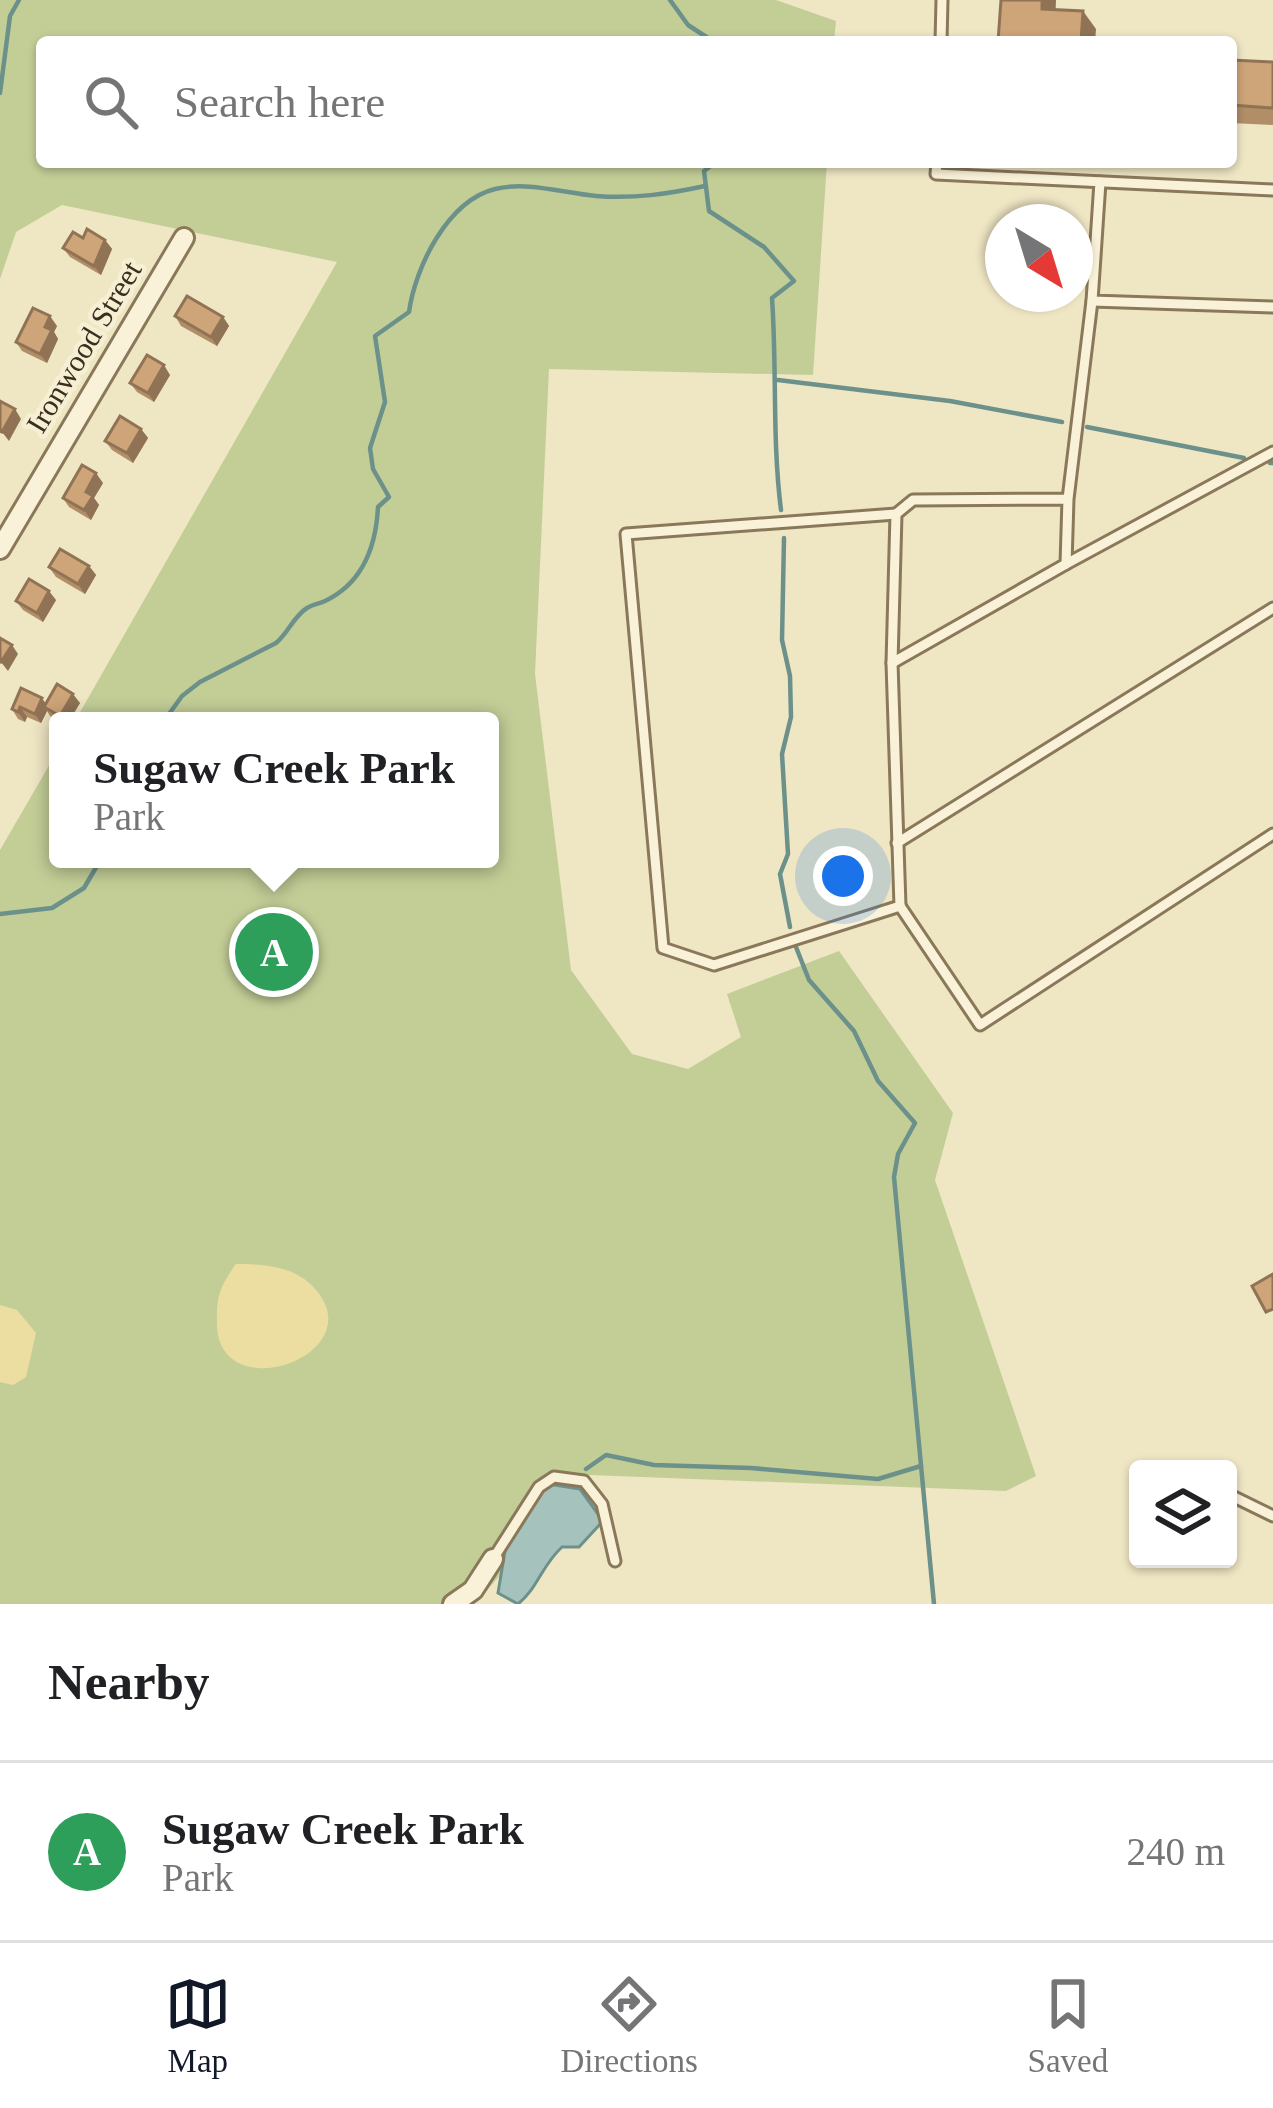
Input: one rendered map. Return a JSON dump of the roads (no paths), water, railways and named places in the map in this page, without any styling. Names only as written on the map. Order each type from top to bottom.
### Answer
[{"type":"street","name":"Ironwood Street","points":[[3,536],[184,238]]},
{"type":"street","points":[[453,1604],[473,1590],[493,1559]]},
{"type":"lane","points":[[941,36],[943,0]]},
{"type":"lane","points":[[936,168],[936,174],[1273,190]]},
{"type":"lane","points":[[1093,286],[1100,182]]},
{"type":"lane","points":[[1093,301],[1273,307]]},
{"type":"lane","points":[[1066,563],[1068,500],[1091,312]]},
{"type":"lane","points":[[892,663],[1273,452]]},
{"type":"lane","points":[[899,906],[714,965],[663,948],[626,534],[896,514],[913,500],[1068,500]]},
{"type":"lane","points":[[896,514],[892,663],[899,906],[980,1025],[1273,833]]},
{"type":"lane","points":[[897,843],[1273,608]]},
{"type":"lane","points":[[493,1559],[539,1487],[554,1477],[584,1481],[602,1504],[615,1561]]},
{"type":"lane","points":[[1237,1498],[1273,1516]]},
{"type":"water","points":[[548,1484],[580,1489],[603,1521],[579,1547],[562,1547],[518,1604],[498,1593],[506,1545]]},
{"type":"waterway","points":[[0,93],[10,16],[19,0]]},
{"type":"waterway","points":[[670,0],[688,25],[705,36]]},
{"type":"waterway","points":[[708,168],[704,171],[709,211],[764,247],[794,281],[772,298],[781,510]]},
{"type":"waterway","points":[[170,712],[200,682],[276,643],[302,611],[338,593],[365,562],[378,507],[389,497],[373,469],[370,448],[385,402],[375,336],[409,312],[426,257],[462,207],[507,187],[624,197],[705,186]]},
{"type":"waterway","points":[[778,380],[950,401],[1062,422]]},
{"type":"waterway","points":[[1087,427],[1244,458]]},
{"type":"waterway","points":[[784,538],[782,640],[790,676],[791,717],[782,754],[788,854],[780,874],[790,927]]},
{"type":"waterway","points":[[0,914],[52,908],[84,888],[96,868]]},
{"type":"waterway","points":[[796,947],[809,980],[854,1031],[878,1081],[915,1123],[898,1154],[894,1177],[934,1604]]},
{"type":"waterway","points":[[586,1469],[606,1455],[654,1465],[878,1479],[921,1466]]},
{"type":"place","name":"Sugaw Creek Park","points":[[274,952]]}]
